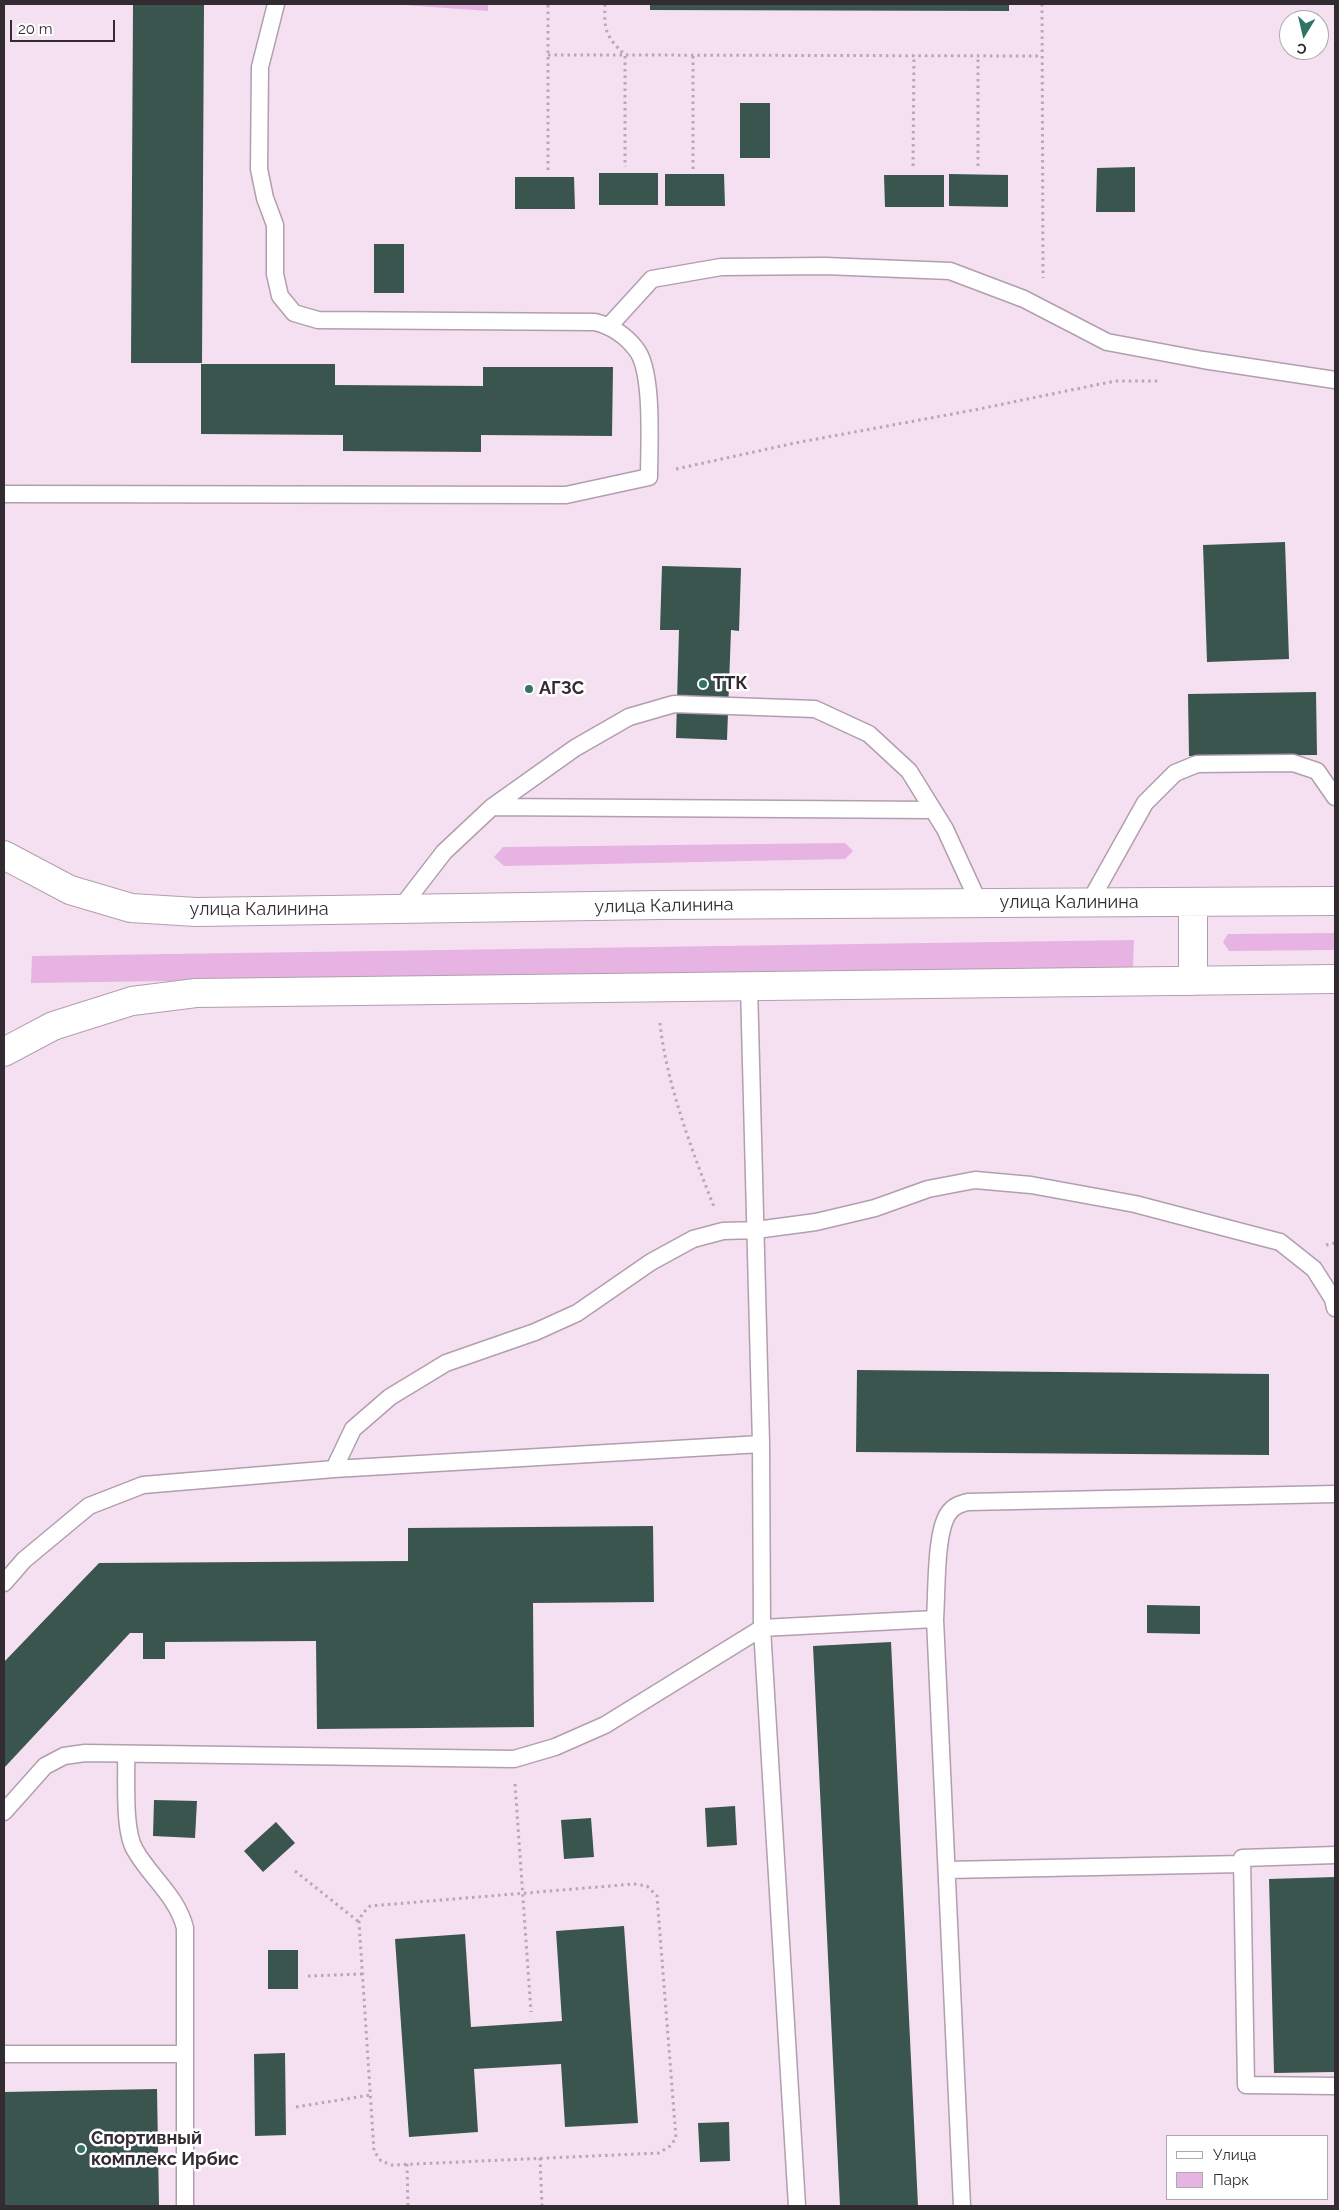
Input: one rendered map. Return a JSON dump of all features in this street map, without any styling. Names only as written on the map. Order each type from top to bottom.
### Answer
[{"type":"main road","name":"улица Калинина","points":[[4,855],[70,890],[131,908],[196,912],[1335,900]]},
{"type":"main road","points":[[1193,902],[1193,981]]},
{"type":"main road","points":[[4,1052],[53,1026],[132,1001],[196,993],[1335,979]]},
{"type":"lane","points":[[4,494],[566,495],[650,477],[648,382],[637,349],[610,325],[595,322],[318,320],[294,313],[280,296],[277,281],[275,225],[265,198],[259,169],[260,67],[276,4]]},
{"type":"lane","points":[[610,325],[652,279],[721,268],[825,266],[950,271],[1024,299],[1107,342],[1203,360],[1335,380]]},
{"type":"lane","points":[[400,909],[444,852],[492,808],[576,748],[629,717],[674,704],[815,709],[869,734],[909,771],[945,829],[980,903]]},
{"type":"lane","points":[[1089,903],[1145,803],[1175,773],[1197,764],[1293,763],[1317,771],[1335,797]]},
{"type":"lane","points":[[492,808],[933,810]]},
{"type":"lane","points":[[749,986],[756,1230],[762,1628],[797,2206]]},
{"type":"lane","points":[[334,1469],[353,1429],[390,1397],[446,1363],[535,1332],[577,1313],[651,1262],[693,1239],[723,1231],[756,1230],[816,1222],[875,1208],[928,1189],[975,1180],[1031,1185],[1135,1204],[1280,1242],[1314,1269],[1334,1299],[1335,1308]]},
{"type":"lane","points":[[4,1582],[24,1560],[89,1506],[143,1485],[334,1469],[760,1444]]},
{"type":"lane","points":[[962,2206],[936,1619],[939,1551],[943,1525],[948,1513],[957,1504],[968,1502],[1335,1494]]},
{"type":"lane","points":[[4,1812],[45,1766],[64,1756],[84,1753],[514,1758],[555,1747],[605,1725],[762,1628],[936,1619]]},
{"type":"lane","points":[[126,1754],[130,1840],[148,1869],[174,1901],[182,1914],[185,1928],[183,2054],[185,2206]]},
{"type":"lane","points":[[1335,1855],[1242,1858],[1246,2085],[1335,2086]]},
{"type":"lane","points":[[947,1870],[1242,1864]]},
{"type":"lane","points":[[4,2054],[183,2054]]},
{"type":"path","points":[[548,4],[548,170]]},
{"type":"path","points":[[605,4],[604,28],[612,42],[625,55],[625,167]]},
{"type":"path","points":[[1042,4],[1043,308]]},
{"type":"path","points":[[548,55],[1041,56]]},
{"type":"path","points":[[693,55],[693,169]]},
{"type":"path","points":[[913,166],[914,55]]},
{"type":"path","points":[[978,56],[978,166]]},
{"type":"path","points":[[650,477],[690,465],[974,410],[1115,380],[1165,381]]},
{"type":"path","points":[[660,1023],[679,1109],[697,1164],[723,1231]]},
{"type":"path","points":[[514,1758],[532,2012]]},
{"type":"path","points":[[296,1871],[358,1922]]},
{"type":"path","points":[[634,1884],[647,1886],[657,1896],[676,2138],[670,2146],[659,2153],[392,2165],[381,2161],[374,2152],[358,1922],[362,1914],[370,1906],[634,1884]]},
{"type":"path","points":[[308,1976],[362,1974]]},
{"type":"path","points":[[296,2107],[370,2094]]},
{"type":"path","points":[[540,2158],[542,2206]]},
{"type":"path","points":[[407,2164],[408,2206]]},
{"type":"green space","points":[[389,4],[488,4],[488,11]]},
{"type":"green space","points":[[845,843],[853,851],[845,859],[504,866],[494,857],[503,847]]},
{"type":"green space","points":[[1335,933],[1335,950],[1229,951],[1223,942],[1228,934]]},
{"type":"green space","points":[[1134,940],[1133,967],[31,983],[32,956]]},
{"type":"building","points":[[133,4],[204,4],[202,363],[131,363]]},
{"type":"building","points":[[650,4],[1009,4],[1009,11],[650,10]]},
{"type":"building","points":[[740,103],[770,103],[770,158],[740,158]]},
{"type":"building","points":[[1135,167],[1135,212],[1096,212],[1097,168]]},
{"type":"building","points":[[599,173],[658,173],[658,205],[599,205]]},
{"type":"building","points":[[665,174],[724,174],[725,206],[665,206]]},
{"type":"building","points":[[949,174],[1008,175],[1008,207],[949,206]]},
{"type":"building","points":[[884,175],[944,175],[944,207],[885,207]]},
{"type":"building","points":[[515,177],[574,177],[575,209],[515,209]]},
{"type":"building","points":[[374,244],[404,244],[404,293],[374,293]]},
{"type":"building","points":[[201,364],[335,364],[335,385],[483,386],[483,367],[613,367],[612,436],[481,435],[481,452],[343,451],[343,435],[201,434]]},
{"type":"building","points":[[1285,542],[1289,659],[1207,662],[1203,545]]},
{"type":"building","name":"ТТК","points":[[662,566],[741,568],[739,631],[731,630],[727,740],[676,738],[679,630],[660,630]]},
{"type":"building","points":[[1316,692],[1317,755],[1189,756],[1188,694]]},
{"type":"building","points":[[857,1370],[1269,1374],[1269,1455],[856,1452]]},
{"type":"building","points":[[653,1526],[654,1602],[533,1603],[534,1727],[317,1729],[316,1641],[165,1642],[165,1659],[143,1659],[143,1633],[130,1633],[4,1768],[4,1662],[99,1563],[408,1561],[408,1528]]},
{"type":"building","points":[[1147,1605],[1200,1606],[1200,1634],[1147,1633]]},
{"type":"building","points":[[891,1642],[918,2206],[840,2206],[813,1646]]},
{"type":"building","points":[[154,1800],[197,1801],[195,1838],[153,1836]]},
{"type":"building","points":[[735,1806],[737,1845],[707,1847],[705,1808]]},
{"type":"building","points":[[591,1818],[594,1857],[564,1859],[561,1820]]},
{"type":"building","points":[[276,1822],[295,1843],[263,1872],[244,1851]]},
{"type":"building","points":[[1335,1877],[1335,2072],[1274,2073],[1269,1879]]},
{"type":"building","points":[[624,1926],[638,2123],[565,2127],[561,2064],[474,2069],[478,2132],[409,2137],[395,1939],[465,1934],[471,2027],[562,2021],[556,1931]]},
{"type":"building","points":[[268,1950],[298,1950],[298,1989],[268,1989]]},
{"type":"building","points":[[285,2053],[286,2135],[255,2136],[254,2054]]},
{"type":"building","name":"Спортивный комплекс Ирбис","points":[[157,2089],[159,2206],[4,2206],[4,2092]]},
{"type":"building","points":[[729,2122],[730,2161],[700,2162],[698,2123]]},
{"type":"place","name":"ТТК","points":[[703,684]]},
{"type":"place","name":"АГЗС","points":[[529,689]]},
{"type":"place","name":"Спортивный комплекс Ирбис","points":[[81,2149]]}]
